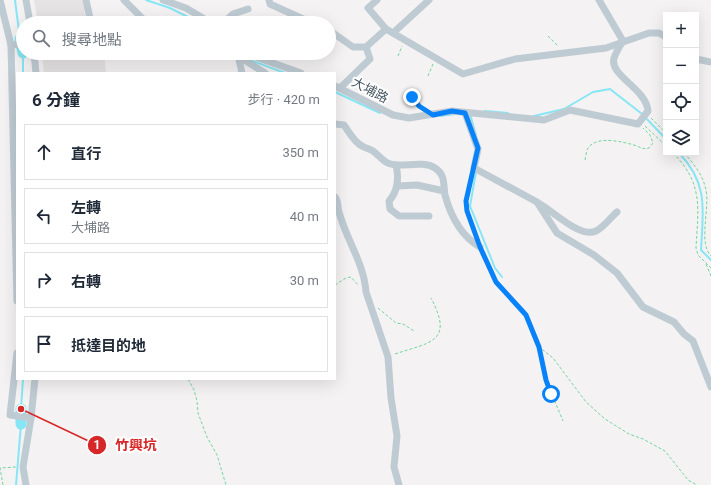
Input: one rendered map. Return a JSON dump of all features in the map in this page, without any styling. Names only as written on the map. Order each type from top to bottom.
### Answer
[{"type":"street","points":[[0,0],[13,45],[16,267]]},
{"type":"street","points":[[26,0],[29,16]]},
{"type":"street","points":[[86,0],[89,16]]},
{"type":"street","points":[[124,0],[140,16]]},
{"type":"street","points":[[163,0],[186,8],[199,16]]},
{"type":"street","points":[[269,0],[270,4],[297,16]]},
{"type":"street","points":[[377,0],[368,8],[386,29],[464,74],[515,59],[606,48],[649,33],[659,33],[663,35]]},
{"type":"street","points":[[393,33],[429,0]]},
{"type":"street","points":[[599,0],[623,41]]},
{"type":"street","points":[[231,16],[248,9]]},
{"type":"street","points":[[336,35],[353,47],[366,47],[386,29]]},
{"type":"street","points":[[623,41],[614,58],[614,66],[618,73],[639,91],[648,103],[647,113],[639,123]]},
{"type":"street","points":[[337,87],[370,59],[366,47]]},
{"type":"street","points":[[35,60],[36,72]]},
{"type":"street","points":[[239,60],[242,72]]},
{"type":"street","points":[[246,60],[264,72]]},
{"type":"street","points":[[264,60],[297,72]]},
{"type":"street","points":[[699,60],[711,62]]},
{"type":"street","name":"大埔路","points":[[337,87],[393,115],[409,118],[452,111],[544,120],[570,110],[639,123]]},
{"type":"street","points":[[465,113],[478,148],[474,168],[536,202],[581,231],[590,233],[596,231],[617,212]]},
{"type":"street","points":[[336,124],[344,125],[361,146],[373,151],[386,164],[426,165],[435,168],[441,174],[445,182],[444,191],[460,230],[470,242],[480,247]]},
{"type":"street","points":[[396,165],[398,176],[396,192],[388,204],[393,213],[407,217],[428,216]]},
{"type":"street","points":[[397,186],[417,185],[444,191]]},
{"type":"street","points":[[336,198],[338,201],[338,211],[360,263],[365,281],[366,292],[388,357],[397,436],[394,467],[399,485]]},
{"type":"street","points":[[536,202],[557,233],[594,255],[617,272],[643,307],[674,322],[684,334],[693,341],[711,387]]},
{"type":"street","points":[[16,362],[10,415],[29,418]]},
{"type":"street","points":[[26,485],[23,467],[35,380]]},
{"type":"path","points":[[548,36],[564,53]]},
{"type":"path","points":[[398,56],[404,39]]},
{"type":"path","points":[[428,76],[436,58]]},
{"type":"path","points":[[412,97],[424,109]]},
{"type":"path","points":[[647,113],[663,130]]},
{"type":"path","points":[[639,123],[663,143]]},
{"type":"path","points":[[585,160],[587,149],[590,145],[601,141],[623,142],[644,150],[649,148],[653,143],[650,135],[639,123]]},
{"type":"path","points":[[676,156],[685,167],[697,192],[699,204],[696,248],[698,255],[711,268]]},
{"type":"path","points":[[686,156],[701,175],[706,191],[705,247],[711,256]]},
{"type":"path","points":[[474,168],[466,201],[467,211],[480,247],[496,282],[526,315],[539,347],[546,380],[563,421]]},
{"type":"path","points":[[706,263],[711,276]]},
{"type":"path","points":[[336,284],[346,278],[351,277],[366,292]]},
{"type":"path","points":[[388,357],[434,340],[440,330],[441,323],[439,314],[431,298]]},
{"type":"path","points":[[369,302],[375,304],[396,322],[403,324],[414,331]]},
{"type":"path","points":[[539,347],[553,358],[586,402],[605,419],[629,434],[643,439],[665,452],[688,480],[697,485]]},
{"type":"path","points":[[189,380],[194,390],[198,413],[207,436],[217,455],[226,485]]},
{"type":"path","points":[[3,485],[0,468],[23,467]]},
{"type":"shaded area","points":[[34,0],[83,0],[85,16],[37,16]]},
{"type":"shaded area","points":[[43,60],[105,60],[106,72],[44,72]]},
{"type":"waterway","points":[[15,0],[17,16]]},
{"type":"waterway","points":[[146,0],[170,8],[186,16]]},
{"type":"waterway","points":[[23,60],[23,72]]},
{"type":"waterway","points":[[250,60],[282,72]]},
{"type":"waterway","points":[[534,116],[564,109],[593,92],[610,89],[642,114],[663,136]]},
{"type":"waterway","points":[[336,92],[380,113]]},
{"type":"waterway","points":[[485,111],[508,113]]},
{"type":"waterway","points":[[441,116],[455,114]]},
{"type":"waterway","points":[[470,114],[476,135]]},
{"type":"waterway","points":[[682,156],[689,164],[700,187],[703,210],[701,250],[711,260]]},
{"type":"waterway","points":[[476,172],[470,206],[495,268],[502,277]]},
{"type":"waterway","points":[[21,409],[23,380]]},
{"type":"waterway","points":[[21,409],[21,424]]},
{"type":"waterway","points":[[16,485],[21,424]]},
{"type":"place","name":"竹興坑","points":[[21,409]]},
{"type":"route","points":[[412,97],[419,106],[433,115],[452,111],[465,113],[478,148],[466,201],[467,211],[480,247],[496,282],[526,315],[539,347],[546,380],[551,394]]}]
